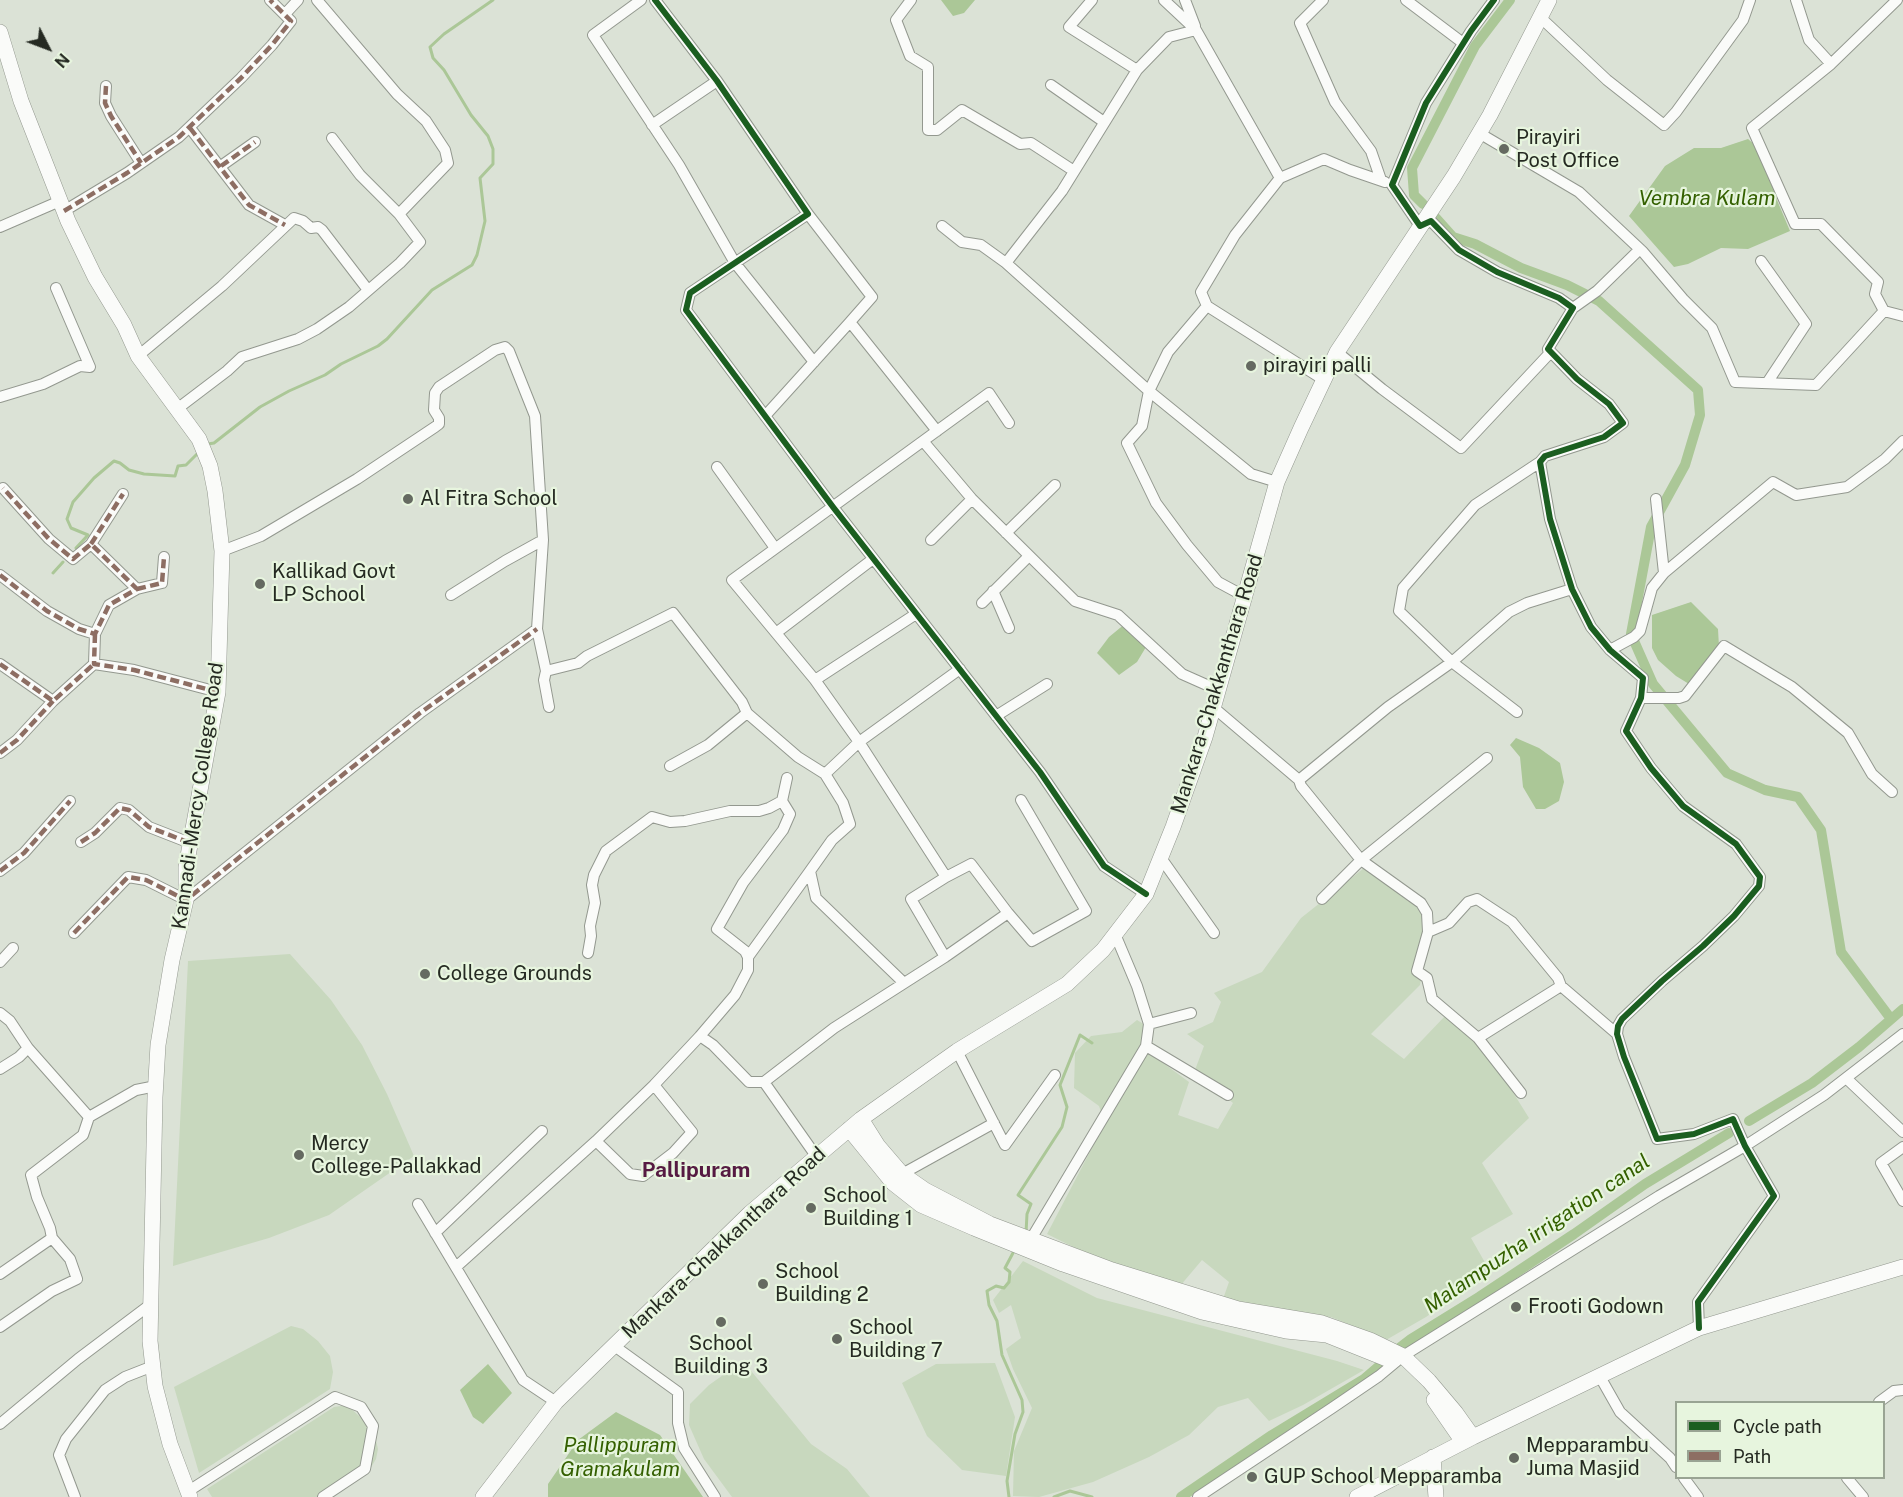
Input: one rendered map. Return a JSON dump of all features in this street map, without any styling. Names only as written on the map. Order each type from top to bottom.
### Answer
[{"type":"main road","name":"Mankara-Chakkanthara Road","points":[[483,1497],[556,1402],[750,1213],[855,1124],[957,1051],[1067,984],[1103,950],[1146,894],[1205,737],[1277,482],[1337,352],[1454,176],[1549,0]]},
{"type":"main road","name":"Kannadi-Mercy College Road","points":[[0,32],[21,101],[62,206],[95,277],[124,325],[138,356],[199,439],[210,466],[222,551],[218,692],[186,867],[186,900],[172,960],[158,1045],[156,1086],[150,1341],[155,1386],[170,1444],[188,1495]]},
{"type":"main road","points":[[855,1124],[893,1183],[921,1205],[974,1228],[1063,1264],[1192,1309],[1286,1331],[1327,1335],[1399,1360]]},
{"type":"main road","points":[[855,1124],[902,1174],[925,1190],[990,1224],[1112,1270],[1238,1309],[1322,1323],[1370,1340],[1429,1381],[1456,1413],[1468,1439]]},
{"type":"main road","points":[[1357,1497],[1468,1439],[1699,1328],[1903,1267]]},
{"type":"main road","points":[[1433,1457],[1436,1497]]},
{"type":"street","points":[[0,227],[62,206],[127,173],[190,128],[272,45],[291,21],[270,0]]},
{"type":"street","points":[[285,14],[298,0]]},
{"type":"street","points":[[316,0],[397,94],[426,121],[445,150],[448,163],[399,214]]},
{"type":"street","points":[[641,0],[593,35],[679,165],[735,263],[814,362]]},
{"type":"street","points":[[655,0],[717,81],[808,214],[872,297],[765,416]]},
{"type":"street","points":[[911,0],[896,20],[910,56],[928,67],[928,130],[937,130],[962,110],[1020,144],[1031,143],[1074,171]]},
{"type":"street","points":[[1092,0],[1069,27],[1137,70]]},
{"type":"street","points":[[1164,0],[1196,30]]},
{"type":"street","points":[[1185,0],[1196,30],[1280,178]]},
{"type":"street","points":[[1323,0],[1300,23],[1335,102],[1371,151],[1381,180]]},
{"type":"street","points":[[1406,0],[1463,43]]},
{"type":"street","points":[[1392,185],[1426,103],[1463,43],[1494,0]]},
{"type":"street","points":[[1540,17],[1607,80],[1664,125],[1743,20],[1750,0]]},
{"type":"street","points":[[1796,0],[1809,40],[1831,64]]},
{"type":"street","points":[[1897,0],[1831,64],[1752,128],[1795,224],[1821,224],[1878,282],[1875,294],[1884,311],[1903,316]]},
{"type":"street","points":[[1006,263],[1062,192],[1137,70],[1169,37],[1196,30]]},
{"type":"street","points":[[652,124],[717,81]]},
{"type":"street","points":[[1051,85],[1104,122]]},
{"type":"street","points":[[106,86],[105,103],[141,163]]},
{"type":"street","points":[[190,128],[249,205],[285,225]]},
{"type":"street","points":[[1479,133],[1579,192],[1640,249],[1683,299],[1712,328],[1735,382],[1816,385],[1884,311]]},
{"type":"street","points":[[177,409],[242,357],[298,339],[349,307],[420,242],[399,214],[360,175],[332,138]]},
{"type":"street","points":[[221,166],[255,142]]},
{"type":"street","points":[[1324,380],[1207,306],[1201,292],[1235,235],[1280,178],[1324,159],[1392,185],[1419,226],[1431,221],[1459,250],[1497,272],[1559,298],[1573,308]]},
{"type":"street","points":[[808,214],[690,293],[686,310],[833,507],[1040,772],[1104,866],[1146,894]]},
{"type":"street","points":[[138,356],[222,286],[294,218],[303,221],[311,228],[322,230],[368,290]]},
{"type":"street","points":[[942,226],[962,242],[981,245],[1006,263],[1149,391],[1251,474],[1277,482]]},
{"type":"street","points":[[1337,352],[1461,448],[1549,354],[1548,349],[1573,308],[1597,291],[1640,249]]},
{"type":"street","points":[[1761,261],[1806,324],[1767,383]]},
{"type":"street","points":[[0,398],[43,384],[80,366],[90,367],[56,288]]},
{"type":"street","points":[[1207,306],[1168,352],[1149,391],[1142,426],[1127,443],[1156,503],[1187,545],[1218,582],[1244,596]]},
{"type":"street","points":[[850,322],[937,430]]},
{"type":"street","points":[[222,551],[261,536],[357,478],[435,427],[439,424],[439,418],[434,410],[435,393],[439,387],[495,350],[505,347],[509,351],[535,416],[543,540],[537,630],[546,671],[544,680],[549,707]]},
{"type":"street","points":[[1517,712],[1452,662],[1399,611],[1403,588],[1475,505],[1540,462],[1545,456],[1604,437],[1623,423],[1609,404],[1577,379],[1548,349]]},
{"type":"street","points":[[946,877],[815,680],[732,580],[989,393],[1009,423]]},
{"type":"street","points":[[923,441],[972,499],[1075,602],[1118,615],[1182,674],[1218,690]]},
{"type":"street","points":[[1610,650],[1640,632],[1652,588],[1664,573],[1773,482],[1796,495],[1847,487],[1885,459],[1903,441]]},
{"type":"street","points":[[1540,462],[1550,519],[1572,589],[1591,627],[1610,650],[1643,678],[1641,698],[1626,731],[1651,768],[1683,806],[1736,844],[1760,877],[1759,886],[1734,916],[1622,1019],[1618,1026],[1617,1034],[1627,1066],[1657,1139],[1694,1134],[1733,1119],[1745,1146],[1774,1196],[1698,1302],[1699,1328]]},
{"type":"street","points":[[717,467],[775,548]]},
{"type":"street","points":[[1006,533],[1055,485]]},
{"type":"street","points":[[3,488],[49,539],[73,559],[91,544],[123,494]]},
{"type":"street","points":[[931,540],[972,499]]},
{"type":"street","points":[[1656,499],[1664,573]]},
{"type":"street","points":[[451,596],[505,561],[543,540]]},
{"type":"street","points":[[91,544],[137,589]]},
{"type":"street","points":[[981,603],[1029,556]]},
{"type":"street","points":[[0,753],[17,740],[53,701],[94,664],[95,634],[109,605],[137,589],[162,583],[164,557]]},
{"type":"street","points":[[776,633],[873,559]]},
{"type":"street","points":[[0,575],[47,611],[79,629],[95,634]]},
{"type":"street","points":[[1299,780],[1388,707],[1452,662],[1509,612],[1527,603],[1572,589]]},
{"type":"street","points":[[993,591],[1009,628]]},
{"type":"street","points":[[546,671],[579,663],[587,656],[673,614],[742,702],[747,713],[798,757],[825,774],[843,802],[850,824],[832,840],[748,957]]},
{"type":"street","points":[[815,680],[915,614]]},
{"type":"street","points":[[74,933],[128,877],[146,880],[186,900],[420,713],[537,630]]},
{"type":"street","points":[[1641,698],[1685,696],[1724,646],[1792,687],[1848,732],[1872,774],[1892,792]]},
{"type":"street","points":[[0,664],[53,701]]},
{"type":"street","points":[[94,664],[134,670],[218,692]]},
{"type":"street","points":[[825,774],[858,742],[960,669]]},
{"type":"street","points":[[996,716],[1047,684]]},
{"type":"street","points":[[1213,707],[1299,780],[1301,786],[1361,860],[1421,903],[1427,913],[1428,932],[1418,971],[1429,981],[1432,999],[1478,1038],[1521,1094]]},
{"type":"street","points":[[670,766],[708,745],[747,713]]},
{"type":"street","points":[[1322,899],[1361,860],[1487,758]]},
{"type":"street","points":[[456,1267],[596,1141],[654,1085],[735,995],[748,970],[748,957],[745,951],[717,928],[743,883],[783,830],[790,814],[782,801],[787,778]]},
{"type":"street","points":[[945,957],[911,900],[971,864],[1008,913],[1032,940],[1086,911],[1021,800]]},
{"type":"street","points":[[0,872],[24,853],[70,801]]},
{"type":"street","points":[[588,953],[595,903],[592,885],[594,875],[606,851],[652,817],[670,822],[685,821],[730,812],[769,808],[782,801]]},
{"type":"street","points":[[81,842],[95,833],[120,808],[129,810],[149,827],[190,843]]},
{"type":"street","points":[[1161,858],[1215,933]]},
{"type":"street","points":[[810,871],[816,898],[904,983]]},
{"type":"street","points":[[1428,932],[1449,923],[1468,902],[1477,899],[1512,922],[1546,961],[1558,978],[1561,987],[1617,1034]]},
{"type":"street","points":[[700,1036],[749,1082],[764,1082],[834,1028],[945,957],[1008,913]]},
{"type":"street","points":[[1031,1239],[1146,1046],[1149,1024],[1137,986],[1115,934]]},
{"type":"street","points":[[0,962],[13,948]]},
{"type":"street","points":[[1478,1038],[1561,987]]},
{"type":"street","points":[[1149,1024],[1191,1012]]},
{"type":"street","points":[[0,1013],[10,1021],[28,1048],[89,1117]]},
{"type":"street","points":[[1198,1497],[1332,1408],[1399,1360],[1824,1095],[1903,1034]]},
{"type":"street","points":[[1146,1046],[1228,1095]]},
{"type":"street","points":[[0,1069],[19,1057],[28,1048]]},
{"type":"street","points":[[957,1051],[1005,1145],[1055,1075]]},
{"type":"street","points":[[1846,1078],[1903,1132]]},
{"type":"street","points":[[764,1082],[816,1156]]},
{"type":"street","points":[[596,1141],[630,1174],[643,1176],[673,1154],[692,1132],[654,1085]]},
{"type":"street","points":[[0,1327],[52,1291],[77,1279],[70,1260],[52,1238],[51,1228],[37,1197],[31,1175],[83,1135],[89,1117],[136,1090],[156,1086]]},
{"type":"street","points":[[902,1174],[994,1123]]},
{"type":"street","points":[[435,1233],[542,1131]]},
{"type":"street","points":[[1903,1147],[1881,1163],[1903,1202]]},
{"type":"street","points":[[418,1204],[523,1380],[556,1402]]},
{"type":"street","points":[[0,1274],[52,1238]]},
{"type":"street","points":[[0,1424],[78,1359],[151,1304]]},
{"type":"street","points":[[613,1345],[678,1392],[678,1423],[684,1448],[715,1497]]},
{"type":"street","points":[[75,1497],[59,1455],[66,1439],[105,1390],[125,1377],[153,1366]]},
{"type":"street","points":[[1599,1375],[1620,1412],[1675,1464]]},
{"type":"street","points":[[1880,1401],[1894,1391],[1902,1393]]},
{"type":"street","points":[[188,1495],[335,1397],[361,1407],[373,1426],[365,1469],[323,1497]]},
{"type":"street","points":[[1685,1479],[1698,1497]]},
{"type":"street","points":[[1848,1479],[1863,1497]]},
{"type":"shaded area","points":[[1364,868],[1419,906],[1428,938],[1420,985],[1371,1034],[1404,1059],[1446,1015],[1491,1057],[1529,1118],[1482,1163],[1513,1214],[1471,1238],[1491,1273],[1426,1317],[1386,1340],[1331,1317],[1276,1312],[1223,1299],[1229,1282],[1202,1260],[1180,1286],[1106,1263],[1047,1234],[1105,1123],[1099,1106],[1074,1088],[1075,1053],[1091,1036],[1122,1032],[1137,1020],[1150,1028],[1144,1049],[1189,1082],[1178,1115],[1218,1129],[1233,1103],[1195,1070],[1204,1046],[1187,1034],[1213,1022],[1221,1002],[1214,993],[1262,972],[1301,918]]},
{"type":"shaded area","points":[[290,954],[331,1000],[362,1045],[387,1094],[414,1156],[329,1215],[269,1238],[173,1266],[188,961]]},
{"type":"shaded area","points":[[1023,1261],[1097,1298],[1364,1370],[1303,1405],[1269,1421],[1248,1398],[1218,1407],[1189,1435],[1149,1457],[1093,1482],[1039,1497],[1013,1496],[1014,1451],[1032,1408],[1006,1349],[1021,1338],[1011,1305],[999,1313],[993,1300]]},
{"type":"shaded area","points":[[291,1326],[303,1329],[318,1341],[330,1356],[333,1372],[330,1389],[199,1473],[174,1387]]},
{"type":"shaded area","points":[[743,1361],[811,1444],[847,1469],[870,1497],[732,1497],[704,1459],[689,1425],[690,1404],[709,1385]]},
{"type":"shaded area","points":[[995,1363],[1015,1417],[1006,1476],[962,1470],[927,1436],[902,1383],[936,1364]]},
{"type":"shaded area","points":[[347,1405],[369,1425],[375,1436],[378,1449],[376,1459],[370,1469],[326,1497],[212,1497],[207,1489],[334,1407]]},
{"type":"water","points":[[941,0],[975,0],[964,13],[953,16]]},
{"type":"water","name":"Vembra Kulam","points":[[1748,139],[1767,155],[1777,200],[1790,231],[1748,249],[1721,248],[1688,264],[1674,267],[1629,216],[1665,166],[1694,148],[1721,148]]},
{"type":"water","points":[[1691,602],[1718,629],[1719,647],[1689,684],[1658,660],[1652,648],[1652,615]]},
{"type":"water","points":[[1126,623],[1146,647],[1137,662],[1119,675],[1097,653],[1109,637]]},
{"type":"water","points":[[1516,738],[1539,748],[1560,763],[1564,782],[1559,801],[1545,809],[1536,809],[1523,787],[1520,757],[1510,745]]},
{"type":"water","points":[[488,1364],[512,1393],[483,1424],[473,1417],[460,1390]]},
{"type":"water","name":"Pallippuram Gramakulam","points":[[616,1412],[660,1435],[703,1497],[548,1497],[548,1484],[578,1440]]},
{"type":"waterway","points":[[208,444],[214,443],[260,407],[378,346],[432,290],[472,265],[477,255],[485,221],[480,178],[493,164],[493,149],[488,136],[471,115],[444,70],[433,58],[430,47],[444,34],[493,0]]},
{"type":"waterway","points":[[1423,204],[1414,195],[1412,168],[1475,46],[1510,0]]},
{"type":"waterway","points":[[1436,218],[1453,237],[1475,244],[1521,268],[1567,285],[1599,301],[1698,390],[1700,415],[1685,465],[1651,527],[1631,634],[1653,684],[1727,773],[1765,790],[1798,797],[1821,830],[1841,952],[1891,1019]]},
{"type":"waterway","points":[[76,548],[88,535],[71,528],[67,519],[73,502],[94,478],[114,461],[129,470],[144,474],[175,476],[178,466],[186,465],[198,453]]},
{"type":"waterway","points":[[53,573],[63,562]]},
{"type":"waterway","name":"Malampuzha irrigation canal","points":[[1749,1121],[1812,1083],[1903,1009]]},
{"type":"waterway","points":[[1026,1233],[1027,1214],[1031,1204],[1018,1195],[1062,1127],[1067,1107],[1060,1085],[1080,1035],[1092,1043]]},
{"type":"waterway","name":"Malampuzha irrigation canal","points":[[1398,1349],[1574,1234],[1645,1184],[1729,1133]]},
{"type":"waterway","points":[[1009,1497],[1007,1481],[1015,1434],[1023,1412],[1022,1400],[1002,1355],[997,1321],[989,1305],[987,1291],[996,1286],[1004,1288],[1009,1282],[1010,1272],[1005,1268],[1014,1251]]},
{"type":"waterway","name":"Malampuzha irrigation canal","points":[[1181,1497],[1272,1435],[1364,1379],[1378,1367]]},
{"type":"waterway","points":[[1054,1497],[1070,1491],[1092,1497]]},
{"type":"marked path","points":[[64,211],[127,173],[179,137],[241,78],[291,21],[270,0]]},
{"type":"marked path","points":[[106,86],[105,103],[141,163]]},
{"type":"marked path","points":[[190,128],[249,205],[285,225]]},
{"type":"marked path","points":[[221,166],[255,142]]},
{"type":"marked path","points":[[0,575],[47,611],[79,629],[95,634],[109,605],[137,589],[91,544],[73,559],[49,539],[3,488]]},
{"type":"marked path","points":[[91,544],[123,494]]},
{"type":"marked path","points":[[137,589],[162,583],[164,557]]},
{"type":"marked path","points":[[74,933],[128,877],[146,880],[186,900],[420,713],[537,629]]},
{"type":"marked path","points":[[95,634],[94,664],[134,670],[218,692]]},
{"type":"marked path","points":[[0,664],[53,701],[94,664]]},
{"type":"marked path","points":[[0,753],[17,740],[53,701]]},
{"type":"marked path","points":[[0,871],[24,853],[70,801]]},
{"type":"marked path","points":[[81,842],[95,833],[120,808],[129,810],[149,827],[190,843]]},
{"type":"cycle path","points":[[655,0],[717,81],[808,214],[690,293],[686,310],[833,507],[1040,772],[1104,866],[1146,894]]},
{"type":"cycle path","points":[[1494,0],[1471,31],[1426,103],[1392,185],[1420,226],[1431,221],[1459,250],[1497,272],[1559,298],[1573,308],[1548,349],[1577,379],[1609,404],[1623,423],[1604,437],[1545,456],[1540,462],[1550,519],[1572,589],[1591,627],[1610,650],[1643,678],[1641,698],[1626,731],[1651,768],[1683,806],[1736,844],[1760,877],[1759,886],[1734,916],[1662,981],[1622,1019],[1618,1026],[1617,1034],[1624,1057],[1657,1139],[1694,1134],[1733,1119],[1745,1146],[1774,1196],[1698,1302],[1699,1328]]},
{"type":"place","name":"Pirayiri Post Office","points":[[1504,149]]},
{"type":"place","name":"pirayiri palli","points":[[1251,366]]},
{"type":"place","name":"Al Fitra School","points":[[408,499]]},
{"type":"place","name":"Kallikad Govt LP School","points":[[260,584]]},
{"type":"place","name":"College Grounds","points":[[425,974]]},
{"type":"place","name":"Mercy College-Pallakkad","points":[[299,1155]]},
{"type":"place","name":"School Building 1","points":[[811,1208]]},
{"type":"place","name":"School Building 2","points":[[763,1284]]},
{"type":"place","name":"Frooti Godown","points":[[1516,1307]]},
{"type":"place","name":"School Building 3","points":[[721,1322]]},
{"type":"place","name":"School Building 7","points":[[837,1339]]},
{"type":"place","name":"Mepparambu Juma Masjid","points":[[1514,1458]]},
{"type":"place","name":"GUP School Mepparamba","points":[[1252,1477]]},
{"type":"district","name":"Pallipuram","points":[[696,1171]]}]
